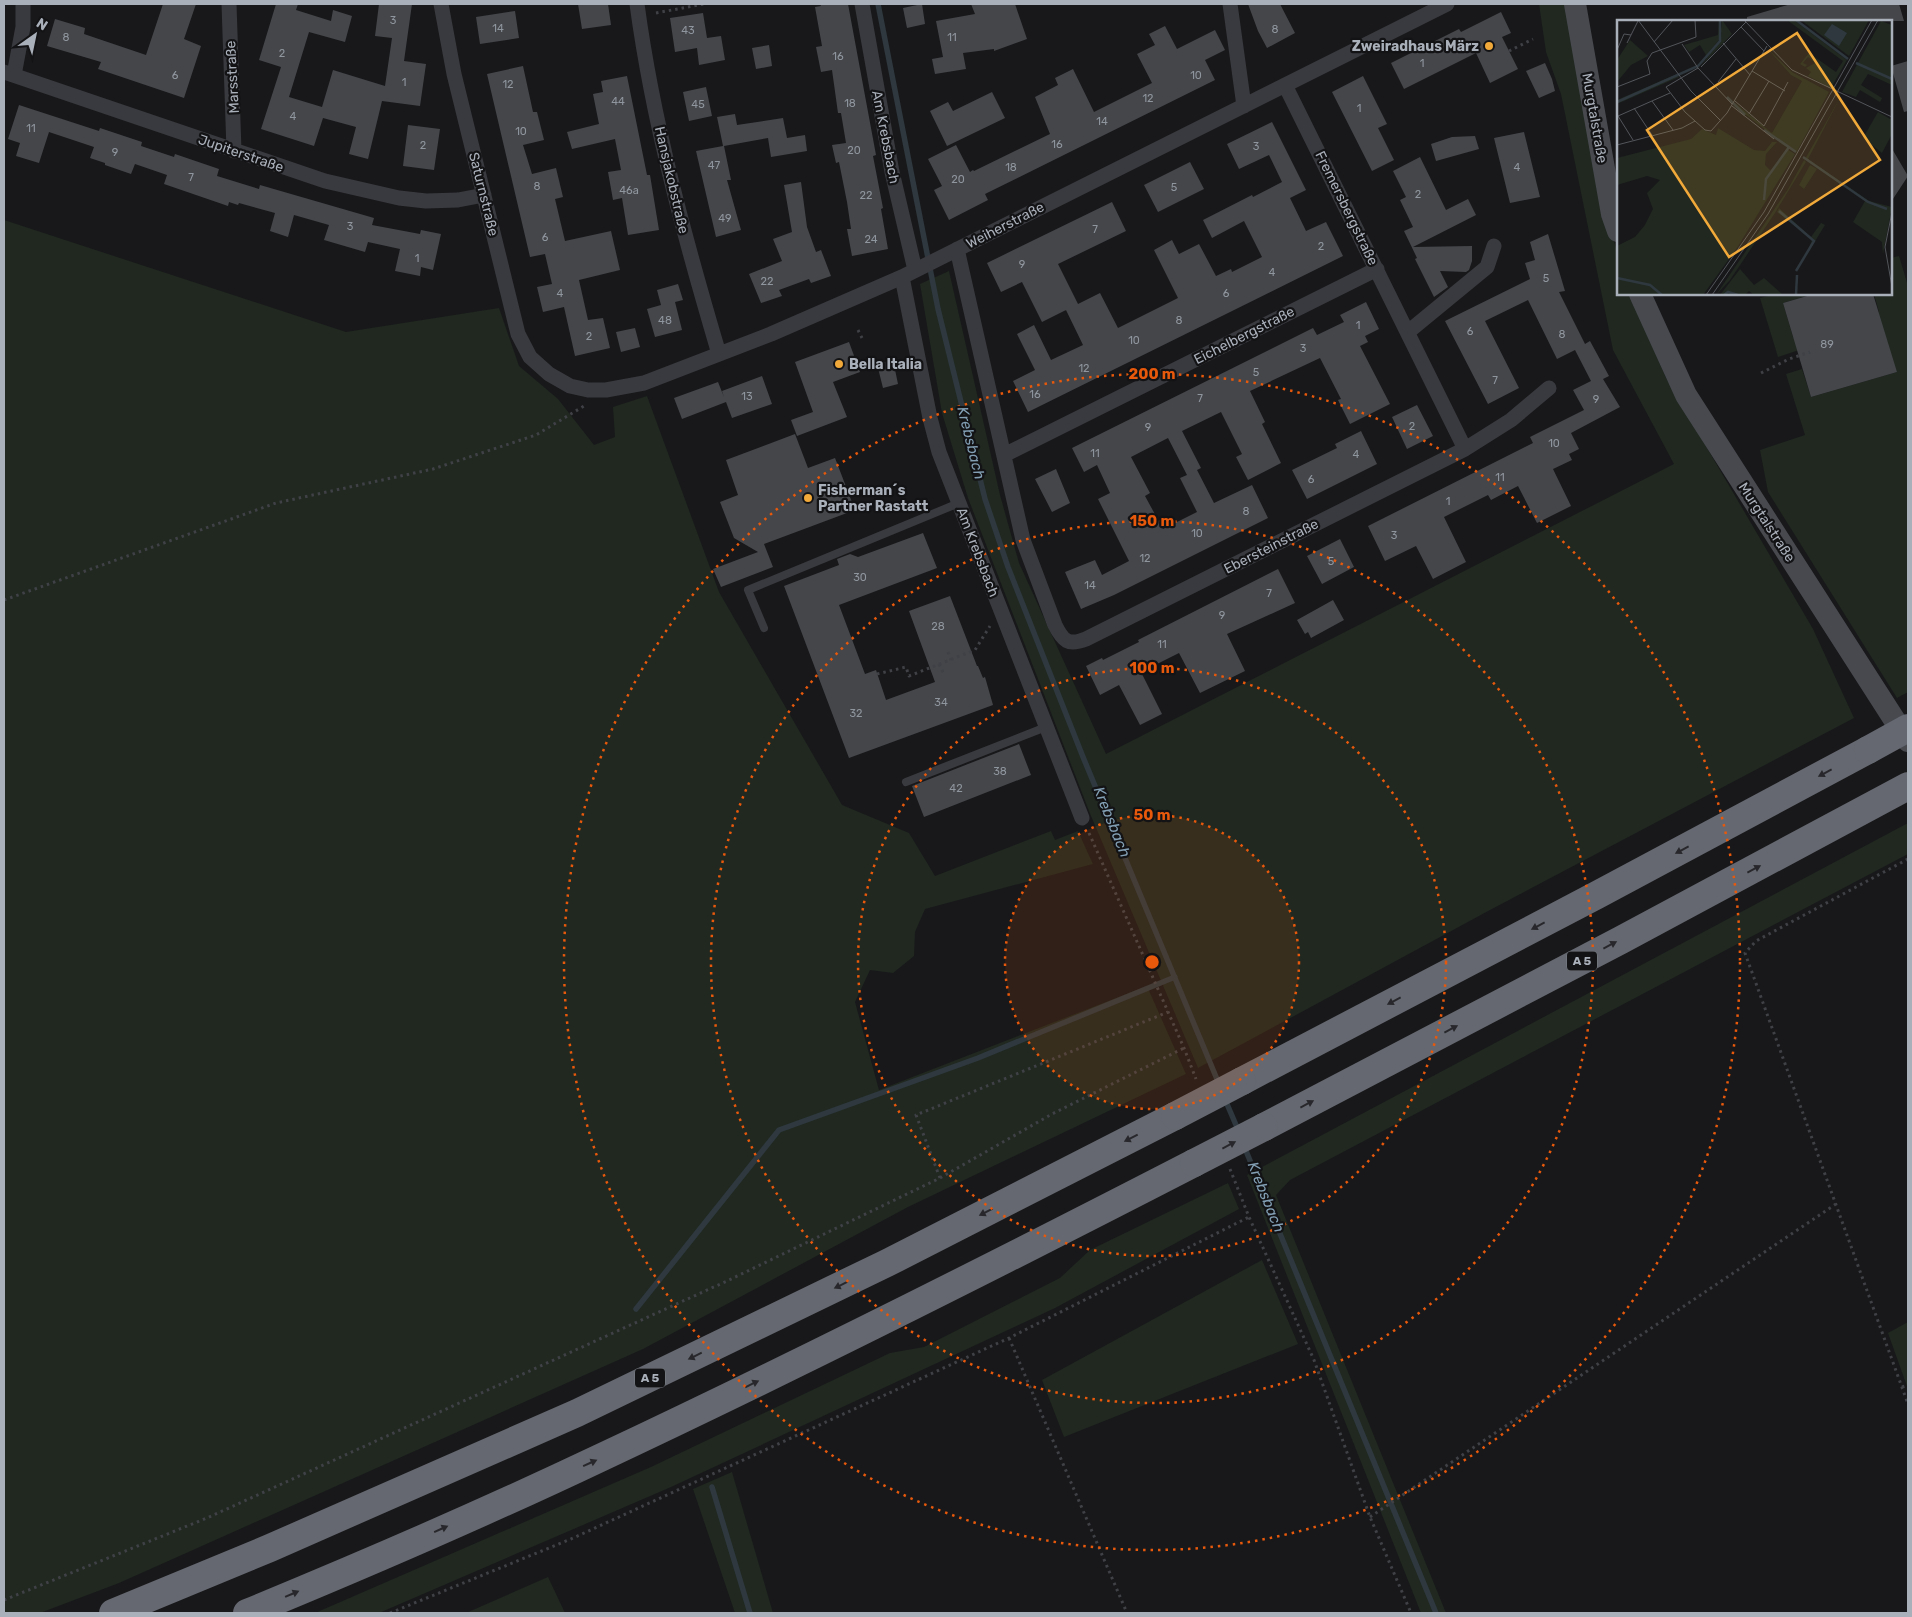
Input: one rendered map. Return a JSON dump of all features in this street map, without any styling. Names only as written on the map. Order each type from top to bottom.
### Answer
[{"type":"highway","name":"A 5","points":[[113,1613],[270,1548],[577,1413],[887,1262],[1242,1081],[1597,895],[1908,728]]},
{"type":"highway","name":"A 5","points":[[248,1613],[599,1459],[976,1276],[1604,949],[1903,789]]},
{"type":"main road","name":"Murgtalstraße","points":[[1575,4],[1612,214],[1617,228]]},
{"type":"main road","name":"Murgtalstraße","points":[[1640,295],[1686,395],[1908,741]]},
{"type":"street","points":[[9,73],[23,27],[23,4]]},
{"type":"street","name":"Marsstraße","points":[[229,4],[234,151]]},
{"type":"street","name":"Saturnstraße","points":[[441,4],[454,74],[518,334],[530,357],[549,374]]},
{"type":"street","name":"Am Krebsbach","points":[[862,4],[892,172],[913,271],[930,418],[939,452],[1082,818]]},
{"type":"street","points":[[1230,4],[1244,106]]},
{"type":"street","name":"Weiherstraße","points":[[549,374],[570,386],[588,390],[606,390],[644,383],[719,354],[936,260],[1447,4]]},
{"type":"street","name":"Hansjakobstraße","points":[[638,10],[661,137],[689,251],[719,354]]},
{"type":"street","name":"Jupiterstraße","points":[[9,73],[325,181],[399,198],[441,202],[484,195]]},
{"type":"street","name":"Fremersbergstraße","points":[[1285,85],[1466,449]]},
{"type":"street","points":[[1408,332],[1487,267],[1494,246]]},
{"type":"street","points":[[957,249],[1004,455]]},
{"type":"street","name":"Eichelbergstraße","points":[[1004,455],[1377,269]]},
{"type":"street","points":[[1466,449],[1511,420],[1549,388]]},
{"type":"street","name":"Ebersteinstraße","points":[[1004,455],[1023,540],[1032,566],[1061,636],[1068,642],[1077,642],[1466,449]]},
{"type":"lane","points":[[764,628],[748,590],[959,503]]},
{"type":"lane","points":[[906,782],[1046,728]]},
{"type":"path","points":[[638,10],[704,4]]},
{"type":"path","points":[[1509,51],[1534,39]]},
{"type":"path","points":[[858,330],[862,338]]},
{"type":"path","points":[[1761,373],[1789,359],[1810,352]]},
{"type":"path","points":[[4,600],[276,502],[433,469],[536,435],[585,405],[588,390]]},
{"type":"path","points":[[877,674],[906,667],[909,676],[951,660],[975,650],[988,627],[1005,621]]},
{"type":"path","points":[[948,652],[951,660]]},
{"type":"path","points":[[940,664],[944,674]]},
{"type":"path","points":[[4,1600],[216,1514],[727,1281],[940,1178],[1052,1114],[1184,1048],[1082,818]]},
{"type":"path","points":[[1908,859],[1756,941],[1745,953],[1908,1404]]},
{"type":"path","points":[[940,1178],[916,1115],[1168,1012]]},
{"type":"path","points":[[1370,1517],[1382,1507],[1836,1204]]},
{"type":"path","points":[[390,1613],[571,1538],[1009,1338],[1248,1217],[1314,1360],[1370,1517],[1411,1613]]},
{"type":"path","points":[[1009,1338],[1127,1613]]},
{"type":"path","points":[[1902,1387],[1908,1384]]},
{"type":"shaded area","points":[[1539,4],[1568,4],[1599,188],[1617,251],[1617,295],[1631,295],[1666,378],[1813,629],[1854,718],[1490,910],[1198,1068],[1091,816],[968,498],[942,413],[920,284],[949,271],[1000,495],[1019,563],[1106,754],[1674,464],[1613,350],[1561,94],[1546,52]]},
{"type":"shaded area","points":[[4,220],[346,332],[499,308],[519,366],[558,399],[594,445],[615,437],[613,407],[647,396],[719,592],[842,805],[909,833],[935,876],[1051,831],[1055,840],[1078,831],[1093,864],[925,909],[915,932],[914,956],[893,973],[870,970],[855,1002],[879,1090],[1147,986],[1186,1074],[908,1207],[643,1349],[119,1583],[40,1613],[4,1613]]},
{"type":"shaded area","points":[[1899,256],[1908,286],[1908,692],[1897,698],[1768,492],[1760,450],[1805,435],[1786,374],[1802,369],[1811,397],[1897,372],[1867,315],[1879,312],[1874,295],[1892,295],[1892,258]]},
{"type":"shaded area","points":[[1771,295],[1811,295],[1783,303],[1793,337],[1808,347],[1778,357],[1760,298]]},
{"type":"shaded area","points":[[1908,823],[1908,854],[1290,1180],[1276,1195],[1446,1613],[1421,1613],[1247,1175]]},
{"type":"shaded area","points":[[1228,1183],[1239,1209],[1055,1308],[671,1487],[379,1613],[315,1613],[651,1467],[890,1353],[924,1347],[1060,1278],[1090,1250]]},
{"type":"shaded area","points":[[1262,1260],[1298,1344],[1064,1437],[1042,1380]]},
{"type":"shaded area","points":[[1908,1322],[1908,1389],[1888,1333]]},
{"type":"shaded area","points":[[732,1472],[773,1613],[735,1613],[693,1489]]},
{"type":"shaded area","points":[[548,1577],[565,1613],[466,1613]]},
{"type":"building","points":[[163,4],[196,4],[184,39],[201,46],[184,98],[98,69],[101,62],[47,46],[55,19],[85,28],[84,34],[146,55]]},
{"type":"building","points":[[276,4],[298,4],[296,10],[331,21],[333,10],[352,16],[345,42],[309,32],[289,97],[322,107],[333,70],[385,86],[392,38],[375,36],[379,4],[412,4],[404,61],[426,64],[420,106],[382,101],[368,159],[349,154],[356,127],[323,118],[314,146],[261,129],[281,67],[259,60]]},
{"type":"building","points":[[578,4],[608,4],[611,25],[582,29]]},
{"type":"building","points":[[820,4],[848,4],[876,155],[873,156],[883,208],[881,209],[888,249],[852,256],[847,229],[851,229],[847,202],[839,162],[836,163],[832,145],[846,143],[841,113],[838,113],[832,70],[821,72],[816,47],[822,46],[815,7],[821,6]]},
{"type":"building","points":[[922,4],[925,24],[907,28],[903,8]]},
{"type":"building","points":[[971,4],[1015,4],[1027,39],[994,51],[994,49],[963,53],[966,69],[935,74],[932,59],[943,57],[936,21],[975,14]]},
{"type":"building","points":[[1248,4],[1280,4],[1295,33],[1267,48],[1258,31]]},
{"type":"building","points":[[1791,4],[1899,4],[1904,21],[1747,20],[1747,17]]},
{"type":"building","points":[[515,11],[519,38],[480,44],[476,17]]},
{"type":"building","points":[[1501,12],[1511,33],[1502,37],[1518,69],[1490,83],[1476,53],[1404,89],[1391,63],[1459,29],[1461,32]]},
{"type":"building","points":[[703,13],[707,38],[721,36],[725,60],[699,65],[697,48],[675,52],[670,18]]},
{"type":"building","points":[[1165,26],[1177,49],[1215,30],[1225,50],[1205,60],[1215,80],[985,194],[988,200],[949,220],[934,190],[942,186],[928,159],[956,145],[970,172],[1050,134],[1035,97],[1058,85],[1055,78],[1073,69],[1094,112],[1152,83],[1137,54],[1155,45],[1149,34]]},
{"type":"building","points":[[769,45],[772,66],[756,69],[752,48]]},
{"type":"building","points":[[1908,61],[1908,111],[1904,112],[1892,66]]},
{"type":"building","points":[[1545,63],[1555,91],[1539,98],[1526,71]]},
{"type":"building","points":[[523,66],[533,112],[537,112],[544,140],[523,145],[532,174],[556,168],[563,197],[555,199],[565,241],[611,231],[620,270],[579,280],[588,320],[603,318],[610,348],[575,356],[564,307],[543,312],[537,287],[552,284],[545,254],[530,257],[487,74]]},
{"type":"building","points":[[627,76],[647,175],[650,175],[659,230],[628,235],[622,198],[613,200],[608,172],[621,170],[615,139],[572,149],[567,132],[599,124],[593,94],[603,92],[601,81]]},
{"type":"building","points":[[1363,76],[1387,124],[1378,128],[1394,160],[1372,171],[1332,92]]},
{"type":"building","points":[[706,87],[712,116],[689,121],[683,92]]},
{"type":"building","points":[[992,92],[1005,118],[947,146],[930,111],[948,102],[953,111]]},
{"type":"building","points":[[19,105],[99,131],[100,128],[142,142],[141,146],[174,157],[175,154],[219,169],[217,176],[259,189],[260,185],[374,218],[372,225],[420,234],[421,230],[441,234],[433,270],[421,267],[420,276],[395,271],[400,249],[368,242],[365,252],[324,240],[329,225],[294,215],[288,237],[270,231],[275,213],[239,203],[238,205],[229,202],[228,206],[164,184],[167,175],[135,164],[131,174],[105,165],[105,163],[90,158],[94,147],[49,132],[39,163],[16,156],[20,143],[8,139]]},
{"type":"building","points":[[735,114],[737,125],[783,118],[787,138],[805,135],[807,151],[771,157],[768,138],[724,146],[731,180],[727,180],[741,230],[716,237],[696,151],[723,146],[717,117]]},
{"type":"building","points":[[1272,122],[1306,190],[1290,198],[1306,231],[1326,222],[1343,256],[1028,412],[1013,381],[1035,370],[1017,334],[1034,325],[1051,360],[1083,345],[1066,310],[1042,322],[1022,282],[1001,292],[987,263],[1112,202],[1126,231],[1058,264],[1078,304],[1100,293],[1118,328],[1178,298],[1154,250],[1172,240],[1179,254],[1199,244],[1216,276],[1231,269],[1232,272],[1262,257],[1244,221],[1212,238],[1203,220],[1282,182],[1269,155],[1239,169],[1227,144]]},
{"type":"building","points":[[408,125],[440,129],[434,170],[403,166]]},
{"type":"building","points":[[1524,132],[1540,197],[1510,203],[1494,138]]},
{"type":"building","points":[[1475,136],[1479,149],[1436,161],[1431,144],[1452,137]]},
{"type":"building","points":[[1892,149],[1908,176],[1892,200]]},
{"type":"building","points":[[1420,157],[1446,210],[1468,199],[1476,215],[1413,247],[1472,246],[1472,261],[1469,270],[1466,272],[1440,271],[1448,287],[1434,297],[1415,259],[1417,258],[1404,231],[1413,227],[1400,200],[1406,197],[1393,171]]},
{"type":"building","points":[[1190,162],[1204,189],[1158,212],[1144,185]]},
{"type":"building","points":[[801,182],[807,227],[816,252],[821,250],[831,276],[811,283],[809,279],[779,290],[782,296],[761,303],[749,274],[782,261],[773,239],[792,232],[784,185]]},
{"type":"building","points":[[1548,234],[1565,291],[1559,292],[1585,344],[1590,341],[1609,376],[1603,379],[1620,407],[1571,433],[1579,449],[1569,454],[1572,460],[1553,469],[1571,506],[1537,523],[1518,486],[1491,500],[1488,495],[1444,517],[1466,562],[1433,579],[1416,546],[1385,561],[1368,526],[1533,443],[1530,437],[1584,410],[1573,390],[1591,381],[1575,350],[1557,359],[1528,300],[1485,321],[1519,388],[1488,404],[1445,321],[1530,279],[1525,263],[1535,260],[1530,242]]},
{"type":"building","points":[[678,284],[683,300],[675,302],[682,330],[655,337],[647,309],[661,305],[657,290]]},
{"type":"building","points":[[1811,295],[1873,295],[1897,372],[1811,397],[1783,303]]},
{"type":"building","points":[[1366,302],[1379,329],[1365,336],[1368,342],[1360,346],[1390,404],[1350,424],[1338,400],[1341,399],[1320,358],[1250,391],[1265,422],[1262,424],[1281,463],[1248,480],[1236,457],[1242,454],[1221,412],[1182,431],[1201,468],[1197,470],[1214,503],[1252,485],[1268,518],[1114,595],[1081,609],[1065,572],[1095,560],[1102,575],[1129,561],[1098,499],[1110,493],[1097,465],[1084,472],[1072,448],[1313,328],[1317,335],[1344,322],[1340,315]],"holes":[[[1168,438],[1187,475],[1180,478],[1197,512],[1163,529],[1145,496],[1150,493],[1131,457]]]},
{"type":"building","points":[[635,328],[640,347],[621,352],[616,332]]},
{"type":"building","points":[[849,342],[860,372],[833,382],[847,417],[797,436],[791,420],[813,412],[795,362]]},
{"type":"building","points":[[893,360],[898,384],[883,388],[877,364]]},
{"type":"building","points":[[762,376],[772,404],[732,418],[726,402],[682,419],[674,398],[718,382],[724,397],[722,391]]},
{"type":"building","points":[[1417,405],[1433,436],[1407,449],[1392,417]]},
{"type":"building","points":[[1361,431],[1377,464],[1307,499],[1292,470],[1337,448],[1335,444]]},
{"type":"building","points":[[795,434],[808,468],[835,458],[855,510],[764,544],[773,567],[721,587],[713,569],[758,552],[734,538],[720,502],[738,495],[726,460]]},
{"type":"building","points":[[1056,469],[1070,503],[1052,512],[1035,479]]},
{"type":"building","points":[[923,533],[937,568],[839,605],[865,674],[876,670],[886,700],[935,682],[909,611],[950,596],[977,666],[983,678],[985,677],[993,705],[849,758],[784,586],[839,565],[837,559],[850,554],[858,557]]},
{"type":"building","points":[[1340,539],[1354,567],[1322,584],[1307,556]]},
{"type":"building","points":[[1278,569],[1295,603],[1227,634],[1245,671],[1200,693],[1179,653],[1141,672],[1162,714],[1140,725],[1119,685],[1100,695],[1086,666],[1102,658],[1103,660],[1139,642],[1138,640]]},
{"type":"building","points":[[1333,600],[1344,620],[1311,638],[1308,632],[1305,634],[1297,620]]},
{"type":"building","points":[[1019,744],[1031,775],[924,817],[912,786]]},
{"type":"waterway","name":"Krebsbach","points":[[878,4],[938,309],[985,499],[1008,567],[1083,757],[1219,1084]]},
{"type":"waterway","points":[[636,1309],[779,1130],[978,1058],[1175,977]]},
{"type":"waterway","name":"Krebsbach","points":[[1224,1097],[1239,1132]]},
{"type":"waterway","name":"Krebsbach","points":[[1244,1146],[1436,1613]]},
{"type":"waterway","points":[[712,1487],[750,1613]]},
{"type":"place","name":"Zweiradhaus März","points":[[1489,46]]},
{"type":"place","name":"Bella Italia","points":[[839,364]]},
{"type":"place","name":"Fisherman´s Partner Rastatt","points":[[808,498]]}]
